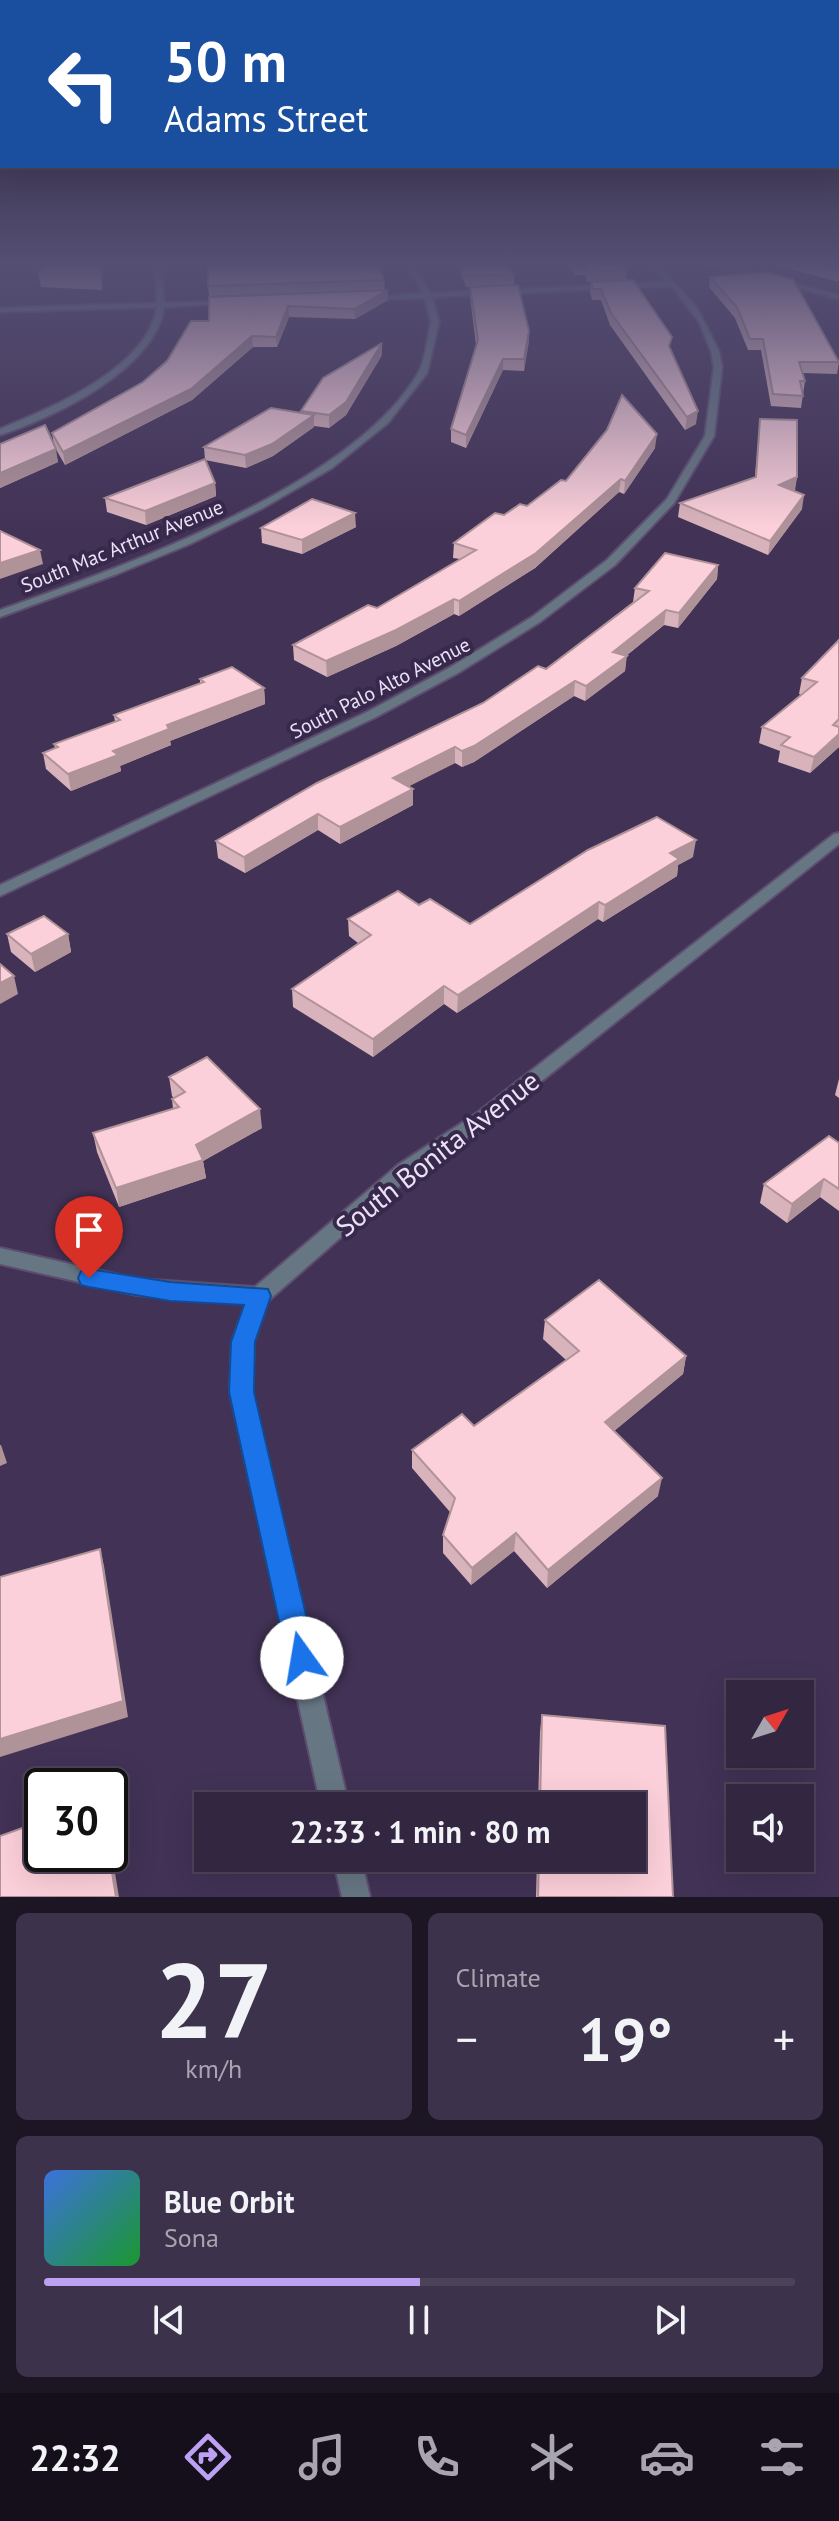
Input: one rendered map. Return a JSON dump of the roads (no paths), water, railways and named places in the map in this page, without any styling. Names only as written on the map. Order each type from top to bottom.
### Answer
[{"type":"street","points":[[0,432],[64,402],[121,366],[135,351]]},
{"type":"street","name":"South Mac Arthur Avenue","points":[[0,614],[197,539],[278,497],[336,459],[394,411],[423,373],[429,351]]},
{"type":"street","name":"South Palo Alto Avenue","points":[[0,891],[419,692],[520,631],[605,566],[653,519],[684,481],[704,444],[717,409],[718,370],[714,351]]},
{"type":"street","name":"South Bonita Avenue","points":[[259,1296],[405,1170],[483,1118],[839,837]]},
{"type":"street","points":[[0,1256],[137,1287],[259,1296],[243,1342],[241,1392],[332,1792]]},
{"type":"street","points":[[350,1872],[356,1897]]}]
